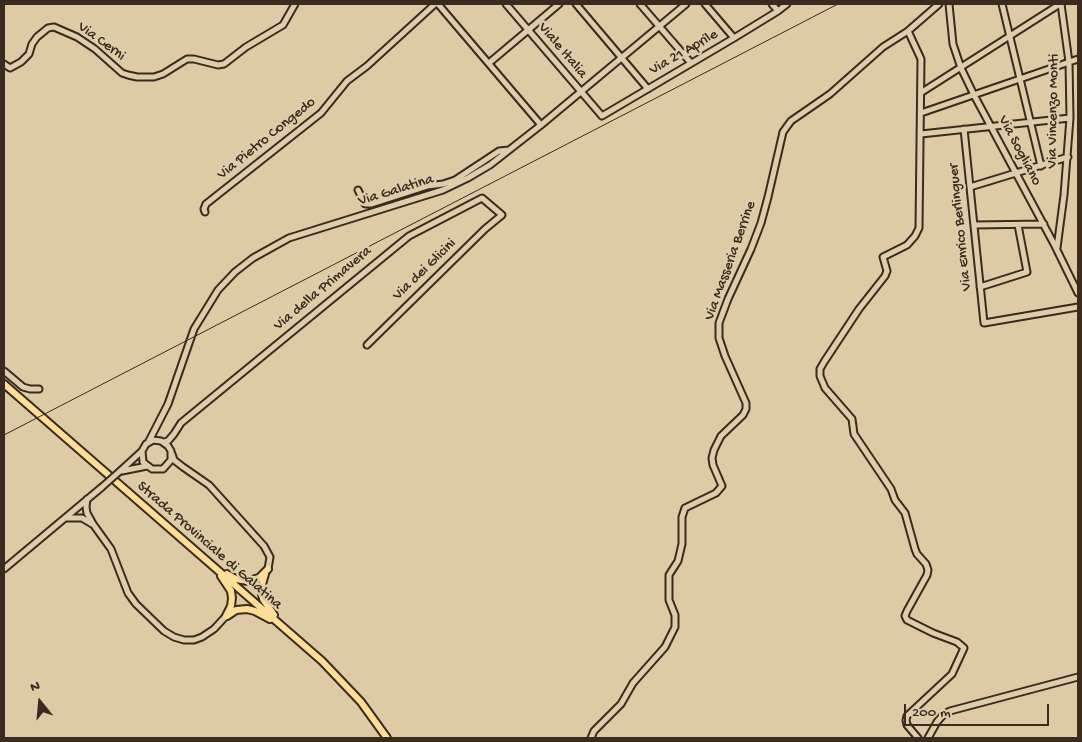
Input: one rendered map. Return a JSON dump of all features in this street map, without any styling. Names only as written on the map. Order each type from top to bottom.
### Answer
[{"type":"main road","name":"Strada Provinciale di Galatina","points":[[4,384],[322,661],[361,702],[387,738]]},
{"type":"main road","points":[[210,563],[236,579],[248,582],[259,578],[268,569]]},
{"type":"main road","points":[[210,563],[230,591],[231,606],[226,616]]},
{"type":"main road","points":[[268,569],[263,578],[261,588],[263,599],[280,624]]},
{"type":"main road","points":[[226,616],[236,610],[247,609],[280,624]]},
{"type":"street","name":"Via Cerni","points":[[4,64],[10,68],[21,62],[29,54],[37,37],[48,28],[54,27],[77,37],[95,49],[122,73],[137,77],[154,77],[163,74],[187,59],[224,64],[246,47],[283,25],[295,4]]},
{"type":"street","points":[[437,4],[541,125]]},
{"type":"street","name":"Via Pietro Congedo","points":[[205,212],[206,204],[321,113],[347,81],[367,66],[437,4]]},
{"type":"street","name":"Viale Italia","points":[[506,4],[602,116]]},
{"type":"street","points":[[489,63],[559,4]]},
{"type":"street","points":[[576,4],[648,88]]},
{"type":"street","points":[[640,4],[691,63]]},
{"type":"street","name":"Via Galatina","points":[[148,442],[168,404],[194,329],[218,290],[252,258],[289,238],[443,190],[468,178],[490,165],[541,125],[686,4]]},
{"type":"street","points":[[705,4],[734,38]]},
{"type":"street","points":[[772,4],[778,11]]},
{"type":"street","name":"Via 21 Aprile","points":[[602,116],[734,38],[787,4]]},
{"type":"street","points":[[939,4],[946,10],[950,18]]},
{"type":"street","name":"Via Masseria Berrine","points":[[591,738],[594,731],[621,704],[633,683],[665,647],[675,627],[675,615],[669,600],[669,575],[678,562],[682,544],[682,517],[685,508],[716,492],[722,486],[713,465],[714,450],[721,436],[742,415],[746,409],[746,403],[725,356],[719,338],[719,323],[751,249],[760,223],[783,132],[791,121],[830,94],[883,48],[908,31],[939,4]]},
{"type":"street","name":"Via Sogliano","points":[[949,4],[952,44],[961,68],[1078,292]]},
{"type":"street","points":[[1002,4],[1041,166]]},
{"type":"street","points":[[922,92],[1060,4]]},
{"type":"street","name":"Via Vincenzo Monti","points":[[1057,249],[1068,157],[1070,118],[1070,62],[1060,4]]},
{"type":"street","points":[[908,31],[921,59],[919,228],[907,245],[883,256],[887,270],[886,276],[859,308],[820,368],[822,382],[837,403],[852,419],[854,434],[892,488],[895,500],[905,513],[915,549],[926,564],[927,575],[905,616],[907,620],[957,642],[964,648],[952,674],[907,716],[907,725],[918,738]]},
{"type":"street","points":[[921,113],[1078,59]]},
{"type":"street","points":[[921,134],[1070,118]]},
{"type":"street","name":"Via Enrico Berlinguer","points":[[964,129],[984,323],[1078,307]]},
{"type":"street","points":[[358,190],[365,204],[371,204],[427,186],[443,184],[454,180],[498,151],[509,150]]},
{"type":"street","points":[[970,187],[1068,157]]},
{"type":"street","name":"Via della Primavera","points":[[148,442],[168,440],[181,423],[409,236],[482,198],[502,215]]},
{"type":"street","name":"Via dei Glicini","points":[[367,345],[485,229],[502,215]]},
{"type":"street","points":[[974,225],[1044,224]]},
{"type":"street","points":[[980,287],[1027,272],[1018,225]]},
{"type":"street","points":[[4,371],[23,387],[39,389]]},
{"type":"street","name":"Via Galatina","points":[[159,424],[161,441]]},
{"type":"street","points":[[165,468],[171,460],[174,434]]},
{"type":"street","points":[[161,441],[171,452],[174,460],[209,485],[264,546],[270,557],[268,569]]},
{"type":"street","points":[[4,569],[102,487],[142,451],[148,442]]},
{"type":"street","points":[[142,451],[142,459],[147,466],[154,470],[183,467]]},
{"type":"street","points":[[119,472],[147,466]]},
{"type":"street","points":[[87,499],[87,513],[111,549],[128,593],[136,604],[164,631],[174,637],[194,640],[214,629],[226,616]]},
{"type":"street","points":[[77,508],[87,513]]},
{"type":"street","points":[[77,508],[82,518]]},
{"type":"street","points":[[65,518],[82,518],[93,524]]},
{"type":"street","points":[[928,738],[942,715],[950,710],[1078,677]]},
{"type":"railway","points":[[4,435],[838,4]]}]
